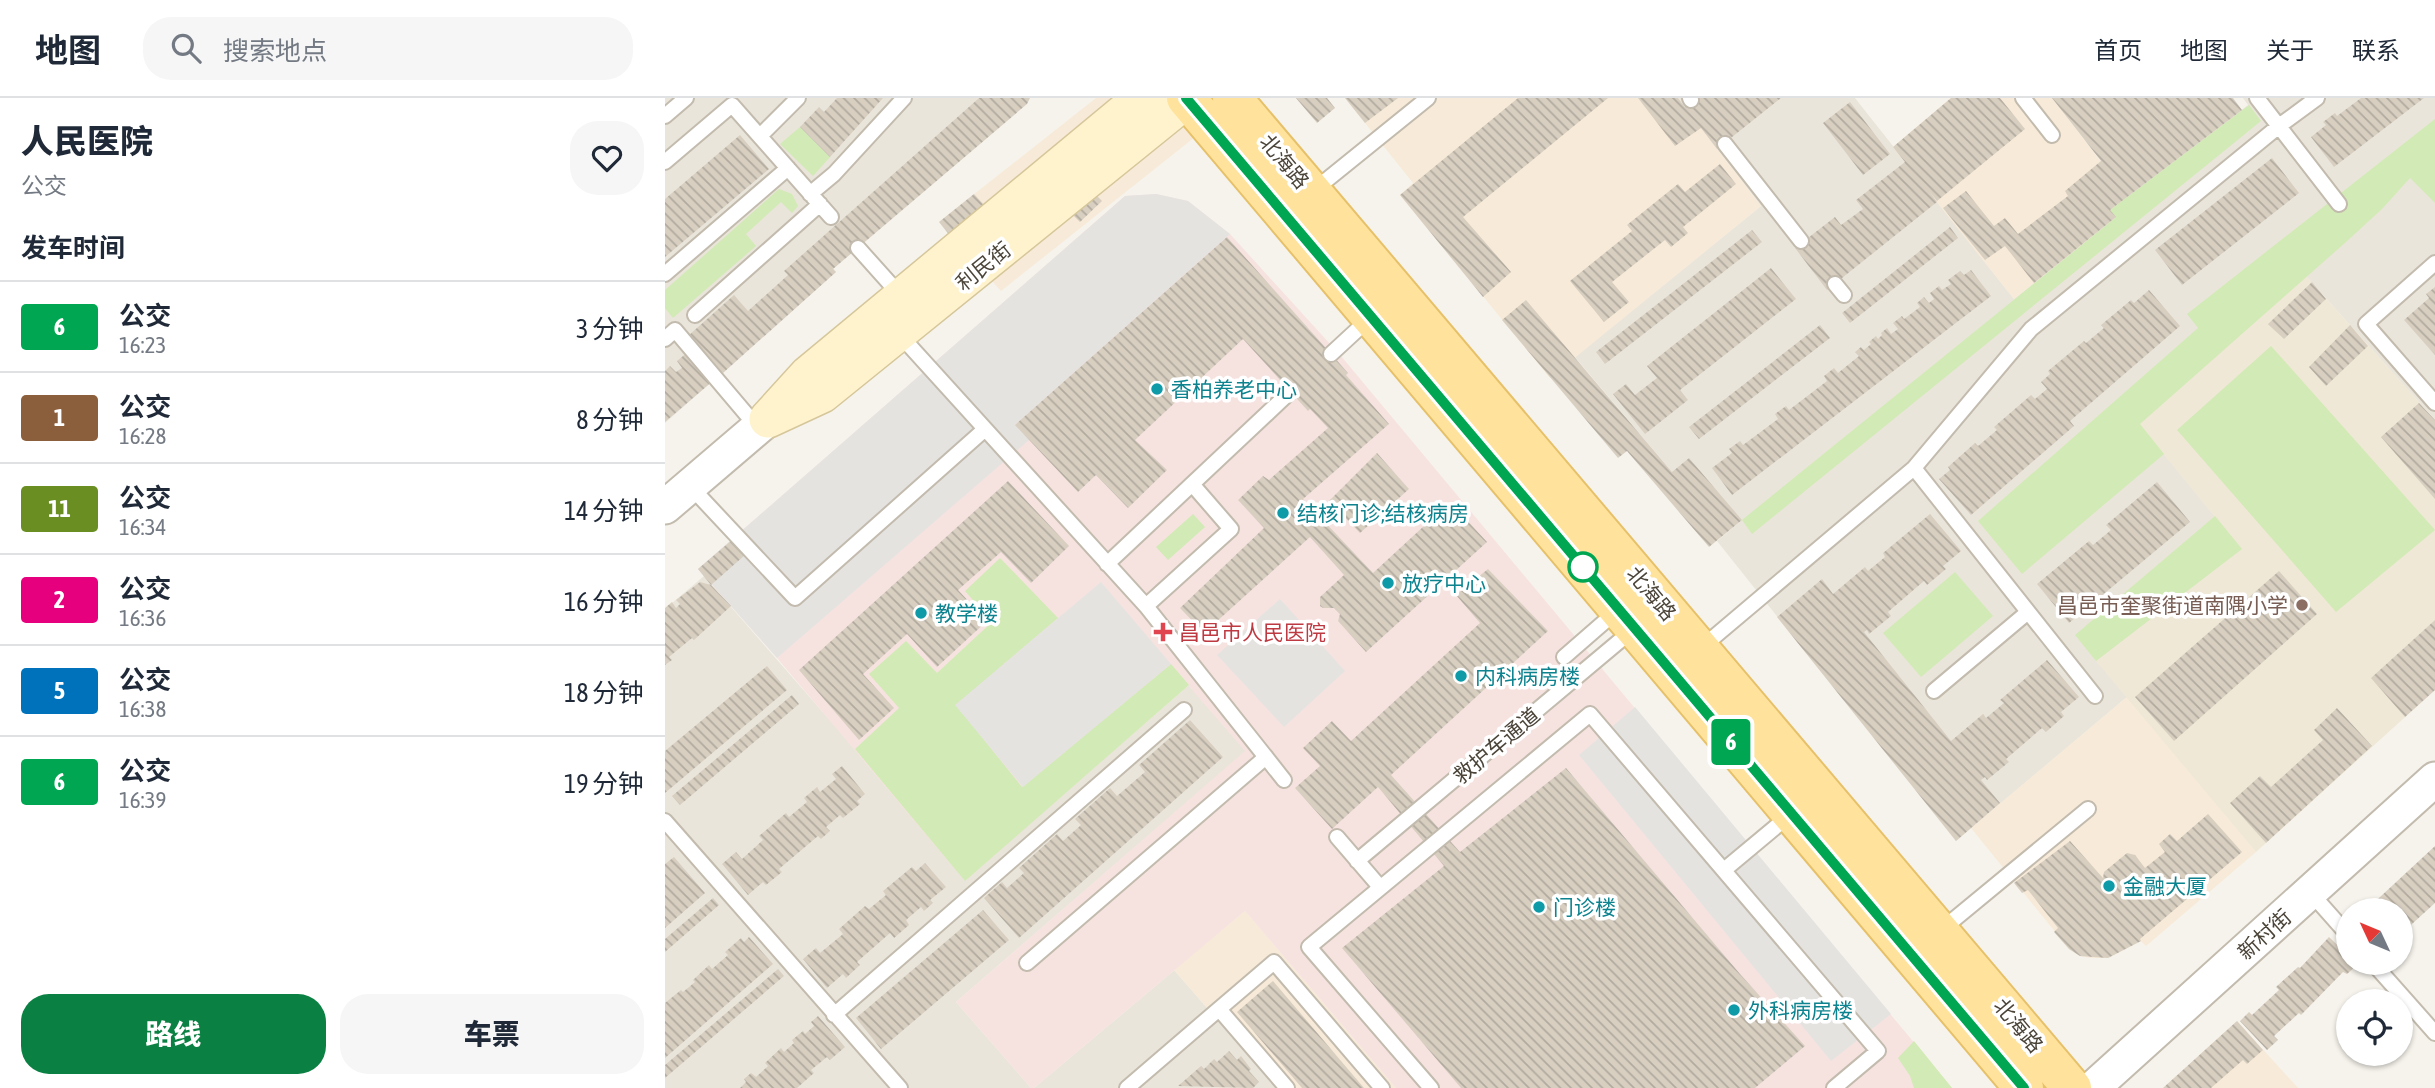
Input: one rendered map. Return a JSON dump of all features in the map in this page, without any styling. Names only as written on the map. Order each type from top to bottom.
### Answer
[{"type":"main road","name":"利民街","points":[[763,423],[808,375],[1142,98]]},
{"type":"main road","name":"利民街","points":[[763,423],[822,394],[1187,98]]},
{"type":"main road","name":"北海路","points":[[1187,98],[2024,1088]]},
{"type":"main road","name":"北海路","points":[[1232,98],[2072,1088]]},
{"type":"street","name":"利民街","points":[[677,497],[763,423]]},
{"type":"street","name":"新村街","points":[[2093,1088],[2435,779]]},
{"type":"lane","points":[[665,116],[685,98]]},
{"type":"lane","points":[[760,136],[798,98]]},
{"type":"lane","points":[[695,315],[815,199],[834,174],[904,98]]},
{"type":"lane","points":[[1312,192],[1428,98]]},
{"type":"lane","points":[[2023,98],[2052,135]]},
{"type":"lane","points":[[2257,98],[2339,205]]},
{"type":"lane","points":[[1700,649],[1914,468],[2031,329],[2317,98]]},
{"type":"lane","points":[[665,162],[732,106],[831,217]]},
{"type":"lane","points":[[1725,144],[1801,241]]},
{"type":"lane","points":[[665,274],[788,168]]},
{"type":"lane","points":[[858,248],[901,296]]},
{"type":"lane","points":[[2435,263],[2366,324],[2435,403]]},
{"type":"lane","points":[[1331,354],[1371,317]]},
{"type":"lane","points":[[665,339],[675,330],[763,423]]},
{"type":"lane","points":[[899,334],[1146,606],[1284,780]]},
{"type":"lane","points":[[1107,564],[1290,392]]},
{"type":"lane","points":[[677,497],[795,598],[984,430]]},
{"type":"lane","points":[[1914,468],[2095,696]]},
{"type":"lane","points":[[1146,606],[1231,529],[1192,484]]},
{"type":"lane","points":[[1934,691],[2028,612]]},
{"type":"lane","points":[[1563,657],[1627,619]]},
{"type":"lane","name":"救护车通道","points":[[1357,861],[1627,619]]},
{"type":"lane","points":[[834,1015],[1184,710]]},
{"type":"lane","points":[[1431,1088],[1309,947],[1590,714],[1878,1051],[1833,1088]]},
{"type":"lane","points":[[1027,963],[1266,757]]},
{"type":"lane","points":[[1939,932],[2088,809]]},
{"type":"lane","points":[[1724,870],[1791,814]]},
{"type":"lane","points":[[665,821],[900,1088]]},
{"type":"lane","points":[[1337,837],[1380,887]]},
{"type":"lane","points":[[2310,892],[2336,921]]},
{"type":"lane","points":[[1128,1088],[1274,962],[1383,1088]]},
{"type":"lane","points":[[2384,975],[2435,1033]]},
{"type":"lane","points":[[1219,1009],[1287,1088]]},
{"type":"shaded area","points":[[665,98],[1021,98],[833,268],[836,272],[665,423]]},
{"type":"shaded area","points":[[1096,98],[1244,98],[1001,291],[939,222]]},
{"type":"shaded area","points":[[1345,98],[1678,98],[1761,206],[1550,378],[1400,195],[1413,183]]},
{"type":"shaded area","points":[[1678,98],[1855,98],[2014,299],[2115,218],[2110,210],[2248,105],[2243,98],[2435,98],[2435,420],[2306,276],[2140,424],[2242,549],[2097,661],[2127,697],[1956,841],[1717,541],[1741,521],[1672,472],[1575,357],[1761,206]]},
{"type":"shaded area","points":[[1951,98],[2052,98],[2128,197],[2116,217],[2014,299],[1893,147]]},
{"type":"shaded area","name":"昌邑市人民医院","points":[[1156,194],[1188,201],[1230,234],[1341,356],[1952,1088],[1396,1088],[1245,911],[1031,1088],[956,1002],[1245,751],[1188,685],[965,881],[777,658],[698,569],[1125,196]]},
{"type":"shaded area","points":[[1156,194],[1188,201],[1230,234],[1015,425],[1029,440],[777,658],[698,569],[1125,196]]},
{"type":"shaded area","name":"昌邑市奎聚街道南隅小学","points":[[2306,276],[2435,420],[2435,690],[2256,852],[2096,661],[2241,549],[2139,424]]},
{"type":"shaded area","points":[[704,576],[965,880],[1189,685],[1246,751],[956,1002],[1031,1088],[665,1088],[665,609]]},
{"type":"shaded area","points":[[1101,582],[1171,664],[1023,787],[955,705]]},
{"type":"shaded area","points":[[1280,599],[1345,671],[1284,727],[1217,655]]},
{"type":"shaded area","points":[[2127,697],[2256,852],[2146,946],[2141,941],[2108,958],[2091,958],[2080,956],[2069,949],[1971,828]]},
{"type":"shaded area","points":[[1635,707],[1891,1014],[1831,1061],[1579,755]]},
{"type":"shaded area","points":[[1245,911],[1396,1088],[1277,1088],[1174,970]]},
{"type":"shaded area","points":[[1174,970],[1277,1088],[1034,1088]]},
{"type":"shaded area","points":[[2237,1021],[2298,1088],[2163,1088]]},
{"type":"green space","points":[[2249,105],[2261,121],[1752,534],[1742,520],[2115,218],[2110,210]]},
{"type":"green space","points":[[2435,119],[2435,203],[2410,178],[2382,209],[2346,242],[2140,424],[2164,454],[2022,574],[1978,521],[2198,328],[2187,314]]},
{"type":"green space","points":[[800,127],[830,157],[813,176],[780,144]]},
{"type":"green space","points":[[779,189],[792,194],[798,206],[792,213],[781,202],[746,234],[756,246],[673,318],[665,308],[665,290]]},
{"type":"green space","points":[[2271,346],[2435,530],[2336,612],[2177,430]]},
{"type":"green space","points":[[1193,514],[1205,527],[1168,560],[1156,547]]},
{"type":"green space","points":[[2215,516],[2242,549],[2096,661],[2075,635]]},
{"type":"green space","points":[[1000,558],[1058,618],[956,705],[1022,787],[1171,664],[1189,685],[965,881],[855,749],[899,708],[869,674],[906,641],[937,673],[992,622],[965,591]]},
{"type":"green space","points":[[1955,572],[1993,616],[1921,677],[1883,633]]},
{"type":"green space","points":[[1914,1041],[1952,1088],[1914,1088],[1910,1076],[1898,1058]]},
{"type":"building","points":[[837,98],[883,98],[830,157],[800,127],[819,107],[824,112]]},
{"type":"building","points":[[979,98],[1030,98],[1027,104],[833,269],[836,272],[723,373],[688,336],[734,295],[748,311],[788,275],[784,271]]},
{"type":"building","points":[[1296,98],[1327,98],[1335,108],[1317,123]]},
{"type":"building","points":[[1345,98],[1398,98],[1365,123]]},
{"type":"building","points":[[1518,98],[1608,98],[1463,217],[1511,272],[1483,297],[1400,195]]},
{"type":"building","points":[[1638,98],[1678,98],[1685,107],[1697,98],[1781,98],[1717,149],[1701,128],[1675,146]]},
{"type":"building","points":[[1951,98],[2000,98],[2025,129],[1937,201],[1929,191],[1937,202],[1827,290],[1795,248],[1835,217],[1841,225],[1863,209],[1856,200],[1905,162],[1893,147]]},
{"type":"building","points":[[2052,98],[2233,98],[2242,110],[2110,210],[2116,217],[2034,283],[2005,246],[1985,260],[1943,208],[1966,191],[1994,226],[2005,218],[2018,234],[2068,196],[2065,191],[2101,161]]},
{"type":"building","points":[[2361,98],[2424,98],[2334,167],[2311,137],[2326,125],[2323,122],[2335,113],[2337,116]]},
{"type":"building","points":[[1850,102],[1890,154],[1863,175],[1823,123]]},
{"type":"building","points":[[740,135],[769,169],[665,257],[665,199]]},
{"type":"building","points":[[2272,158],[2299,193],[2182,285],[2155,250]]},
{"type":"building","points":[[1720,164],[1736,184],[1683,227],[1688,233],[1671,247],[1665,240],[1612,282],[1629,302],[1604,322],[1570,281],[1632,231],[1627,225],[1678,184],[1685,192]]},
{"type":"building","points":[[974,194],[987,208],[951,237],[939,222]]},
{"type":"building","points":[[1095,194],[1102,201],[1080,222],[1073,215]]},
{"type":"building","points":[[1950,227],[1958,238],[1850,323],[1842,313]]},
{"type":"building","points":[[1752,230],[1762,242],[1605,364],[1596,352]]},
{"type":"building","points":[[1227,237],[1348,373],[1346,375],[1389,424],[1303,499],[1373,573],[1450,502],[1487,542],[1366,652],[1338,621],[1340,614],[1334,608],[1320,606],[1320,597],[1344,575],[1310,537],[1204,633],[1180,608],[1264,528],[1238,500],[1263,476],[1269,480],[1328,428],[1310,409],[1308,411],[1243,339],[1135,440],[1167,470],[1128,508],[1096,475],[1078,492],[1015,425]]},
{"type":"building","points":[[1771,268],[1796,299],[1680,390],[1688,400],[1645,434],[1613,394],[1626,384],[1635,395],[1657,378],[1647,366]]},
{"type":"building","points":[[1971,270],[1991,296],[1732,495],[1712,468],[1732,453],[1729,449],[1740,441],[1743,445],[1778,419],[1775,414],[1786,406],[1789,410],[1827,381],[1824,376],[1834,368],[1838,373],[1859,356],[1855,352],[1861,347],[1864,350],[1871,344],[1869,342],[1876,336],[1878,339],[1887,328],[1891,334],[1898,329],[1893,323],[1902,316],[1904,319],[1920,307],[1917,303],[1924,297],[1929,303],[1934,299],[1930,293],[1939,286],[1942,290],[1951,284],[1948,280],[1960,271],[1964,275]]},
{"type":"building","points":[[2312,282],[2326,299],[2284,339],[2268,324]]},
{"type":"building","points":[[2435,287],[2435,355],[2404,320],[2429,298],[2426,294]]},
{"type":"building","points":[[2149,290],[2180,326],[2070,421],[2074,426],[1971,515],[1939,479],[1950,470],[1948,467],[1975,443],[1978,446],[1997,430],[1994,427],[2031,395],[2035,399],[2047,389],[2041,382],[2050,374],[2048,371],[2104,328],[2101,325],[2131,300],[2134,303]]},
{"type":"building","points":[[1526,300],[1672,472],[1689,458],[1742,520],[1709,547],[1627,451],[1618,458],[1502,320]]},
{"type":"building","points":[[1820,325],[1830,338],[1699,439],[1689,427]]},
{"type":"building","points":[[2350,325],[2368,346],[2326,386],[2309,367]]},
{"type":"building","points":[[689,351],[714,380],[665,422],[665,371],[670,366],[676,372],[682,368],[677,361]]},
{"type":"building","points":[[2419,403],[2435,420],[2435,499],[2381,437]]},
{"type":"building","points":[[1377,453],[1409,489],[1360,533],[1329,501]]},
{"type":"building","name":"教学楼","points":[[1008,481],[1069,546],[1031,583],[1001,552],[958,590],[987,621],[937,667],[907,634],[863,674],[894,708],[859,740],[799,670]]},
{"type":"building","points":[[2157,482],[2190,522],[2069,623],[2037,584],[2089,541],[2093,545],[2111,530],[2106,525]]},
{"type":"building","points":[[1930,514],[1961,551],[1943,566],[1946,569],[1927,585],[1924,581],[1888,612],[1891,616],[1869,634],[1867,630],[1864,632],[1951,741],[1983,714],[1986,718],[2004,703],[2000,700],[2047,660],[2079,697],[2061,712],[2064,716],[2046,732],[2042,728],[2006,759],[2009,762],[1987,780],[1985,777],[1981,780],[2000,803],[1956,841],[1777,617],[1822,579],[1833,594],[1865,567],[1868,571],[1885,557],[1883,553]]},
{"type":"building","points":[[732,540],[745,555],[711,585],[698,569]]},
{"type":"building","name":"门诊楼","points":[[1488,569],[1548,631],[1391,775],[1460,852],[1566,768],[1740,974],[1805,1046],[1755,1088],[1461,1088],[1342,948],[1444,866],[1378,787],[1332,829],[1295,788],[1320,766],[1303,748],[1332,721],[1351,741],[1480,623],[1456,595]]},
{"type":"building","points":[[2279,571],[2317,614],[2174,741],[2135,697]]},
{"type":"building","points":[[700,582],[711,585],[731,606],[694,640],[692,638],[669,657],[672,660],[665,665],[665,608],[672,602],[676,608],[680,604],[676,600]]},
{"type":"building","points":[[2435,620],[2435,690],[2405,717],[2371,678]]},
{"type":"building","points":[[767,666],[787,690],[665,793],[665,751]]},
{"type":"building","points":[[792,695],[799,704],[680,805],[672,796]]},
{"type":"building","points":[[2337,708],[2372,746],[2266,843],[2230,803],[2260,776],[2271,787],[2323,740],[2314,730]]},
{"type":"building","points":[[1190,720],[1223,757],[1019,938],[984,898],[1002,882],[1007,888],[1024,873],[1019,868],[1057,834],[1063,841],[1081,825],[1075,819],[1110,788],[1117,796],[1145,772],[1139,765]]},
{"type":"building","points":[[842,766],[865,794],[857,801],[860,804],[843,818],[840,815],[826,827],[830,831],[821,839],[818,836],[779,869],[782,872],[766,885],[763,882],[748,895],[722,864],[736,852],[742,859],[763,840],[759,836],[786,813],[789,817],[807,802],[804,798],[817,787],[820,792],[836,779],[832,774]]},
{"type":"building","name":"金融大厦","points":[[2208,814],[2242,852],[2140,939],[2141,941],[2108,958],[2080,956],[2069,949],[2054,932],[2058,928],[2028,890],[2022,893],[2014,883],[2070,841],[2103,878],[2104,872],[2127,853],[2135,855],[2145,868],[2165,852],[2159,844],[2170,834],[2177,841]]},
{"type":"building","points":[[2435,846],[2435,903],[2413,923],[2413,898],[2379,898]]},
{"type":"building","points":[[674,857],[705,893],[665,928],[665,864]]},
{"type":"building","points":[[925,863],[946,887],[930,900],[933,903],[924,911],[921,907],[906,920],[909,925],[894,938],[890,933],[857,962],[860,965],[846,978],[843,974],[827,988],[803,959],[816,948],[820,953],[843,934],[839,929],[865,906],[869,909],[886,895],[883,891],[912,867],[916,871]]},
{"type":"building","points":[[713,898],[719,905],[665,952],[665,939]]},
{"type":"building","points":[[983,910],[1009,940],[881,1049],[856,1018]]},
{"type":"building","points":[[749,937],[773,964],[665,1058],[665,1003],[695,982],[693,980],[709,965],[712,969],[728,955],[725,952],[741,938],[744,942]]},
{"type":"building","points":[[2329,937],[2336,944],[2336,975],[2340,975],[2301,1015],[2299,1013],[2274,1036],[2278,1040],[2267,1050],[2240,1021],[2249,1012],[2252,1015],[2279,990],[2276,987],[2300,968]]},
{"type":"building","points":[[778,969],[784,976],[665,1078],[665,1065]]},
{"type":"building","points":[[1273,981],[1364,1088],[1302,1088],[1237,1012]]},
{"type":"building","points":[[818,1016],[845,1047],[830,1060],[827,1057],[811,1070],[814,1073],[797,1088],[740,1088],[751,1073],[756,1077],[768,1066],[765,1063],[781,1048],[784,1052],[794,1043],[792,1040],[814,1026],[811,1022]]},
{"type":"building","points":[[2237,1021],[2263,1050],[2247,1064],[2243,1060],[2211,1088],[2163,1088]]},
{"type":"building","points":[[1229,1051],[1237,1060],[1241,1056],[1251,1069],[1249,1071],[1259,1082],[1253,1088],[1178,1086],[1201,1066],[1204,1069],[1214,1059],[1217,1062]]},
{"type":"bus line","name":"6","points":[[1186,98],[2024,1088]]},
{"type":"place","name":"香柏养老中心","points":[[1157,389]]},
{"type":"place","name":"结核门诊;结核病房","points":[[1283,513]]},
{"type":"place","name":"放疗中心","points":[[1388,583]]},
{"type":"place","name":"昌邑市奎聚街道南隅小学","points":[[2302,605]]},
{"type":"place","name":"教学楼","points":[[921,613]]},
{"type":"place","name":"昌邑市人民医院","points":[[1163,632]]},
{"type":"place","name":"内科病房楼","points":[[1461,676]]},
{"type":"place","name":"金融大厦","points":[[2109,886]]},
{"type":"place","name":"门诊楼","points":[[1539,907]]},
{"type":"place","name":"外科病房楼","points":[[1734,1010]]}]
